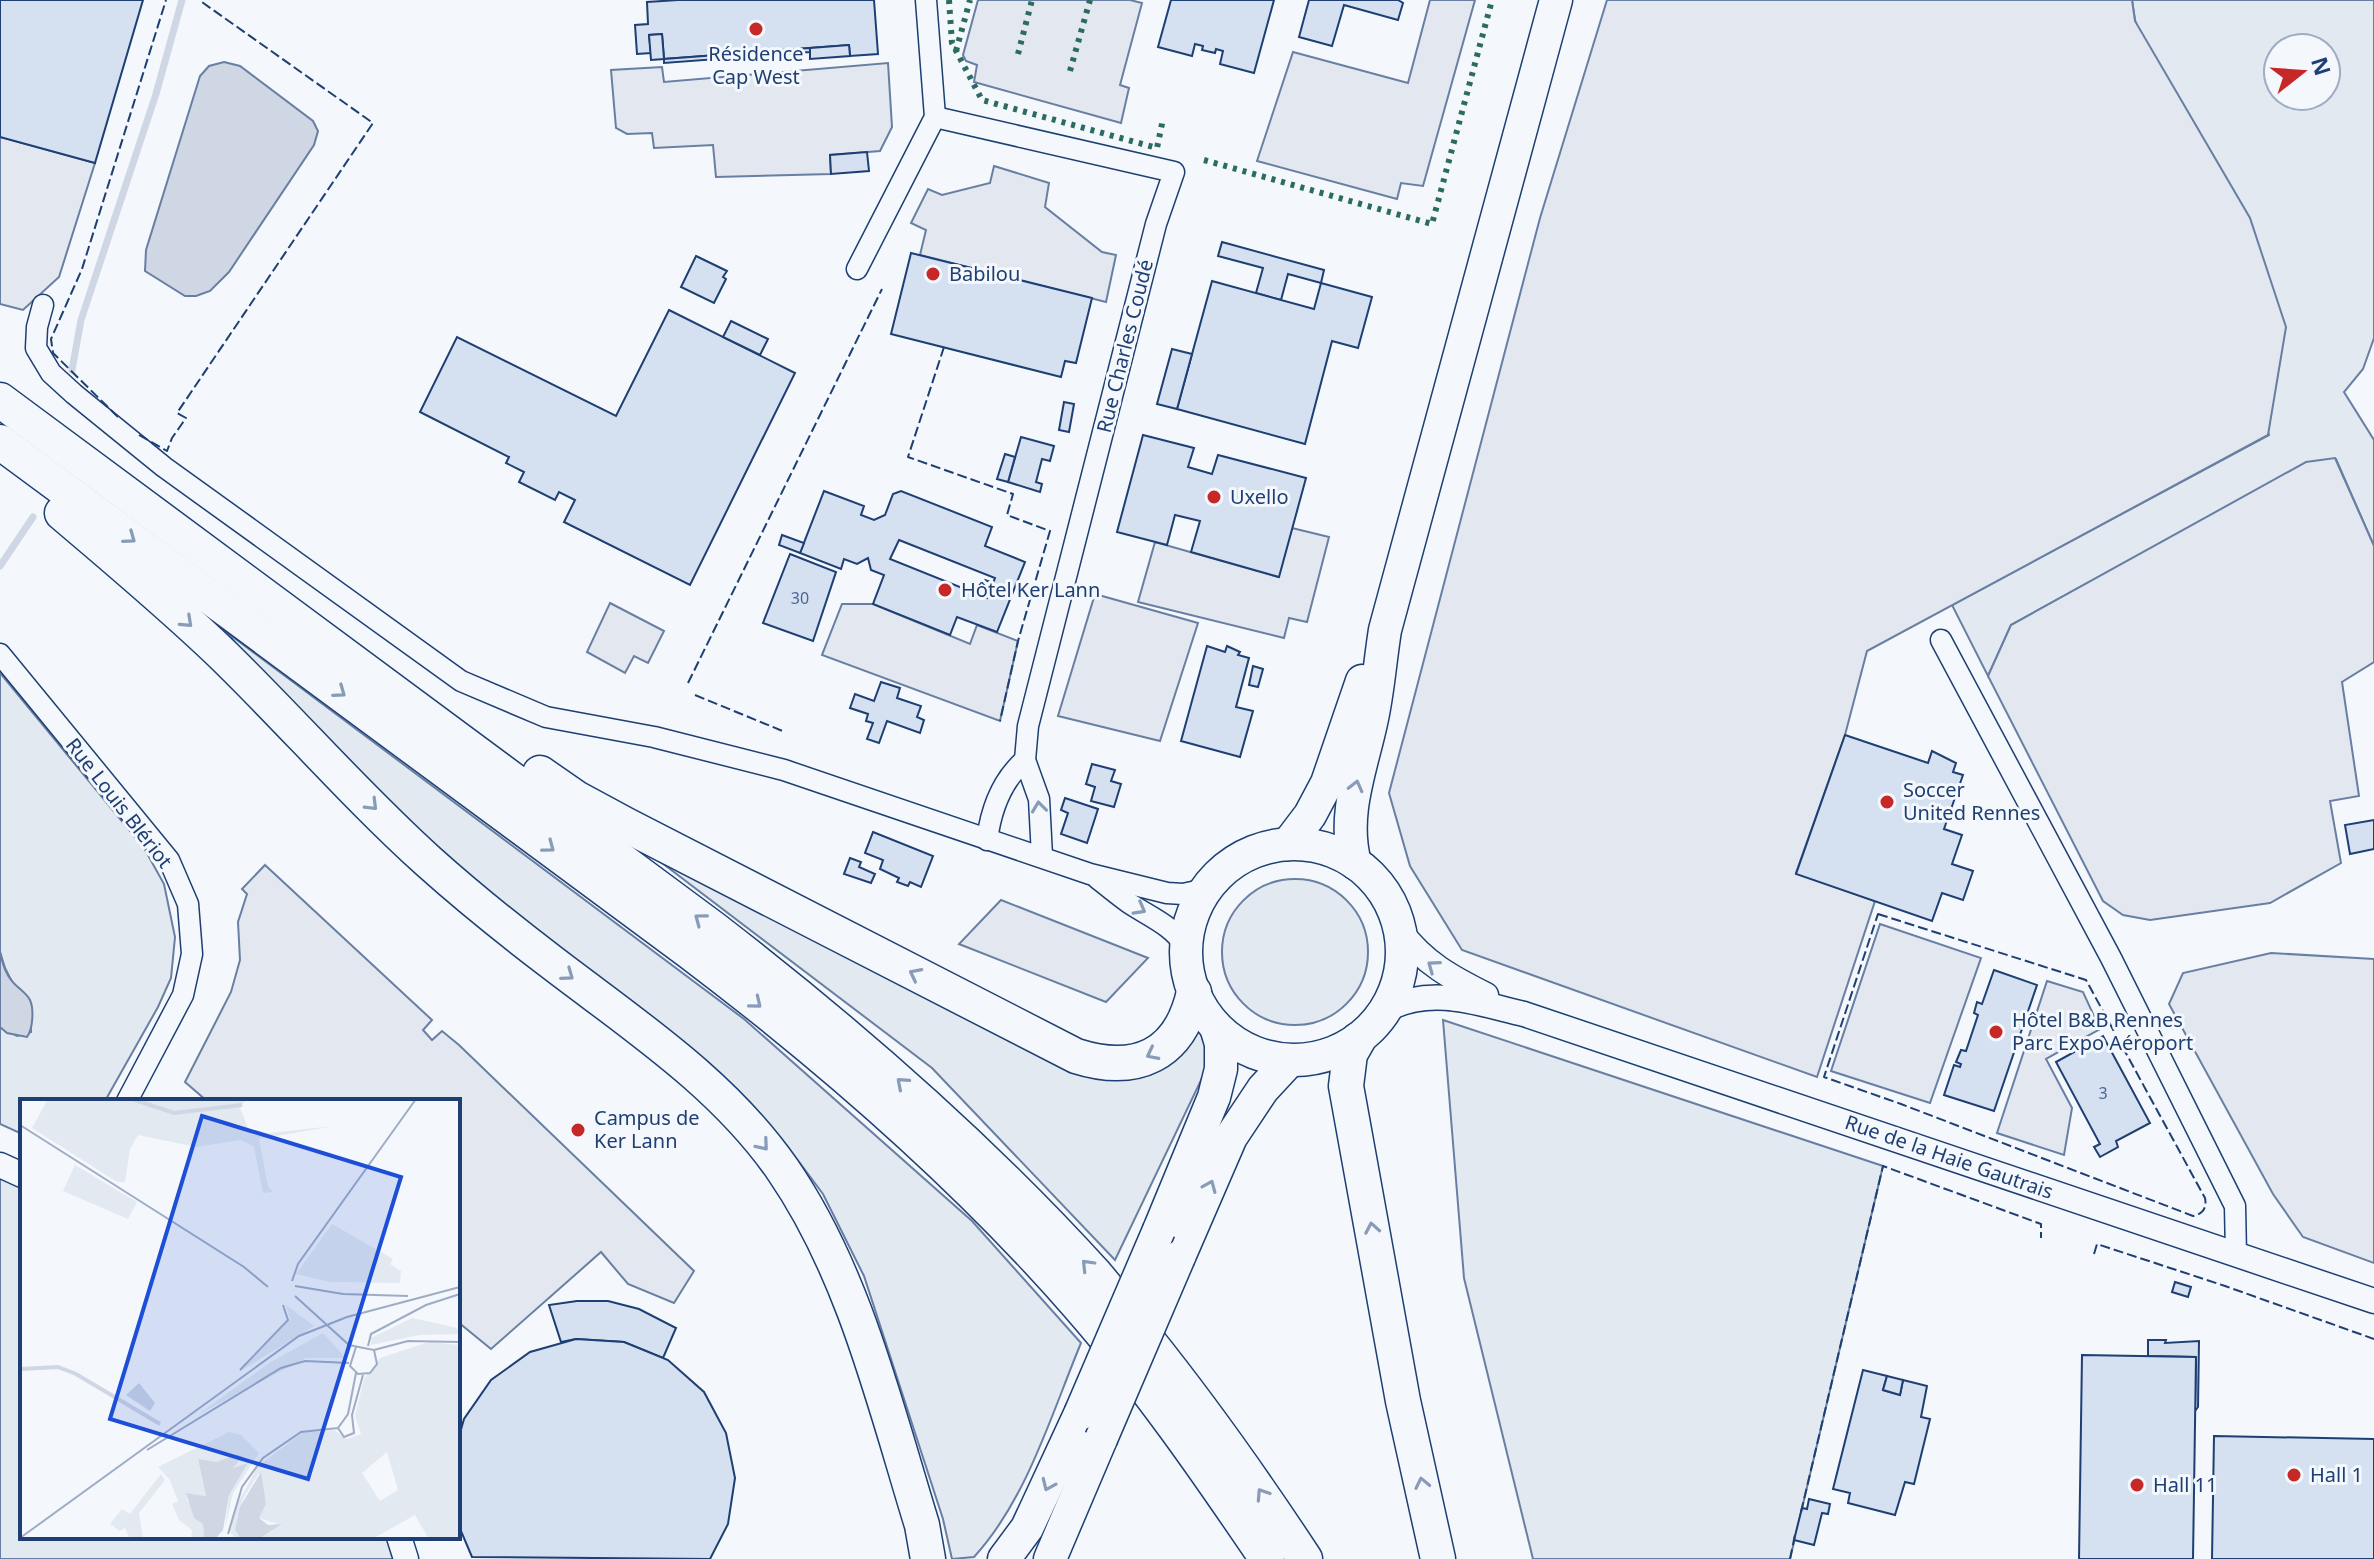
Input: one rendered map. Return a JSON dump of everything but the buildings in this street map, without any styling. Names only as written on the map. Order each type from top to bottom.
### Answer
[{"type":"highway","points":[[0,391],[268,576],[576,798],[1076,1056],[1099,1063],[1126,1064],[1146,1058],[1165,1047],[1177,1034],[1194,992]]},
{"type":"highway","points":[[0,400],[714,929],[813,1006],[911,1091],[1006,1180],[1098,1277],[1252,1479],[1305,1559]]},
{"type":"highway","points":[[0,442],[690,952],[793,1033],[891,1117],[985,1206],[1080,1308],[1155,1401],[1267,1559]]},
{"type":"highway","points":[[0,462],[146,584],[220,652],[426,859],[487,912],[686,1066],[741,1120],[781,1166],[809,1209],[843,1277],[922,1525],[928,1559]]},
{"type":"highway","points":[[1358,1040],[1350,1054],[1346,1086],[1403,1401],[1438,1559]]},
{"type":"main road","points":[[1355,863],[1350,825],[1352,798],[1372,720],[1385,630],[1556,0]]},
{"type":"main road","points":[[1288,844],[1310,815],[1327,783],[1359,688],[1385,630]]},
{"type":"main road","points":[[1288,844],[1330,850],[1355,863],[1380,886],[1389,900],[1401,932],[1402,948],[1399,979],[1387,1009],[1358,1040],[1332,1054],[1289,1061],[1249,1051],[1231,1041],[1216,1027],[1194,992],[1187,970],[1186,947],[1192,916],[1206,889],[1229,865],[1257,850],[1288,844]]},
{"type":"main road","points":[[1004,1559],[1027,1528],[1080,1414],[1214,1097],[1221,1069],[1221,1044],[1216,1027]]},
{"type":"main road","points":[[1050,1559],[1231,1137],[1263,1089],[1289,1061]]},
{"type":"street","points":[[857,269],[935,117],[926,0]]},
{"type":"street","name":"Rue Charles Coudé","points":[[935,117],[1174,172],[1156,224],[1028,726],[1025,760],[1039,799],[1042,856]]},
{"type":"street","points":[[43,305],[36,348],[51,373],[74,394],[164,467],[461,681],[546,717],[654,737],[784,770],[1090,874],[1167,893],[1183,894],[1206,889]]},
{"type":"street","points":[[1941,640],[2111,958],[2235,1206],[2236,1255]]},
{"type":"street","name":"Rue Louis Blériot","points":[[0,654],[169,860],[188,904],[192,954],[183,995],[128,1099]]},
{"type":"street","points":[[987,840],[998,796],[1011,772],[1025,760]]},
{"type":"street","points":[[1090,874],[1179,936],[1186,947]]},
{"type":"street","name":"Rue de la Haie Gautrais","points":[[1401,932],[1421,957],[1437,970],[1524,1014]]},
{"type":"street","name":"Rue de la Haie Gautrais","points":[[1387,1009],[1414,998],[1448,997],[1524,1014],[2374,1301]]},
{"type":"street","points":[[0,1165],[20,1174]]},
{"type":"street","points":[[400,1539],[406,1559]]},
{"type":"shaded area","points":[[978,0],[1130,0],[1142,3],[1120,85],[1129,88],[1121,123],[974,82],[977,65],[966,61],[963,55]]},
{"type":"shaded area","points":[[1430,0],[1475,0],[1423,186],[1401,183],[1397,199],[1257,161],[1293,52],[1408,83]]},
{"type":"shaded area","points":[[1607,0],[2132,0],[2135,21],[2250,218],[2286,327],[2268,435],[1867,651],[1845,735],[1796,873],[1875,901],[1817,1077],[1462,950],[1410,866],[1389,793],[1540,218]]},
{"type":"shaded area","points":[[2132,0],[2374,0],[2374,338],[2363,369],[2344,392],[2374,440],[2374,546],[2336,459],[2306,463],[2011,625],[1988,676],[1952,605],[2269,435],[2135,20]]},
{"type":"shaded area","points":[[224,62],[240,66],[313,121],[318,131],[314,145],[229,272],[210,291],[185,296],[145,271],[146,250],[200,76],[209,66]]},
{"type":"shaded area","points":[[888,63],[892,127],[880,151],[830,155],[831,174],[716,177],[713,145],[654,148],[652,133],[627,134],[616,128],[611,70],[662,67],[664,82]]},
{"type":"shaded area","points":[[0,137],[95,163],[59,277],[23,310],[0,304]]},
{"type":"shaded area","points":[[994,166],[1049,183],[1045,207],[1102,252],[1116,255],[1106,302],[920,255],[926,230],[911,223],[928,189],[942,195],[990,183]]},
{"type":"shaded area","points":[[2335,458],[2374,546],[2374,662],[2342,682],[2359,796],[2330,801],[2341,863],[2270,903],[2150,920],[2123,915],[2103,901],[1988,676],[2011,625],[2306,462]]},
{"type":"shaded area","points":[[1292,528],[1329,537],[1307,622],[1289,618],[1284,638],[1138,602],[1155,542],[1278,577]]},
{"type":"shaded area","points":[[1095,594],[1198,623],[1160,741],[1058,716]]},
{"type":"shaded area","points":[[610,603],[664,631],[648,663],[634,656],[625,673],[587,652]]},
{"type":"shaded area","points":[[842,604],[873,604],[970,644],[977,625],[1018,641],[1000,721],[822,655]]},
{"type":"shaded area","points":[[225,631],[744,1019],[972,1221],[1081,1343],[1023,1483],[993,1534],[974,1557],[952,1559],[943,1519],[864,1276],[823,1194],[787,1146],[734,1089],[458,869],[276,690]]},
{"type":"shaded area","points":[[0,673],[144,848],[164,884],[175,937],[171,978],[106,1099],[20,1099],[20,1133],[0,1124],[0,1027],[17,1036],[31,1032],[31,1019],[22,991],[12,982],[0,952]]},
{"type":"shaded area","points":[[616,828],[1093,1074],[1199,1018],[1209,1055],[1204,1074],[1115,1260],[932,1068]]},
{"type":"shaded area","points":[[265,865],[432,1020],[423,1030],[432,1040],[442,1031],[459,1045],[694,1271],[674,1303],[628,1284],[601,1252],[491,1349],[460,1324],[460,1099],[205,1099],[185,1082],[231,992],[240,960],[238,922],[247,894],[242,889]]},
{"type":"shaded area","points":[[1295,879],[1323,884],[1347,900],[1363,924],[1368,952],[1363,980],[1347,1004],[1323,1020],[1295,1025],[1267,1020],[1243,1004],[1227,980],[1222,952],[1227,924],[1243,900],[1267,884]]},
{"type":"shaded area","points":[[1001,900],[1148,958],[1106,1002],[959,944]]},
{"type":"shaded area","points":[[1880,924],[1981,958],[1930,1103],[1831,1071]]},
{"type":"shaded area","points":[[0,952],[7,974],[31,1004],[32,1024],[27,1037],[7,1033],[0,1027]]},
{"type":"shaded area","points":[[2271,953],[2374,959],[2374,1263],[2303,1237],[2273,1194],[2169,1004],[2183,973]]},
{"type":"shaded area","points":[[2047,981],[2083,992],[2100,1029],[2046,1059],[2072,1108],[2064,1155],[1997,1133]]},
{"type":"shaded area","points":[[1443,1020],[1883,1166],[1790,1559],[1533,1559],[1464,1278]]},
{"type":"shaded area","points":[[0,1174],[20,1185],[20,1539],[389,1539],[395,1559],[0,1559]]},
{"type":"waterway","points":[[72,370],[81,320],[156,94],[182,0]]},
{"type":"waterway","points":[[0,566],[33,517]]},
{"type":"hedge","points":[[949,0],[952,43],[982,100],[1157,148],[1163,119]]},
{"type":"hedge","points":[[956,51],[970,0]]},
{"type":"hedge","points":[[1018,54],[1032,0]]},
{"type":"hedge","points":[[1070,71],[1090,0]]},
{"type":"hedge","points":[[1204,160],[1432,224],[1492,0]]},
{"type":"fence","points":[[118,417],[53,353],[51,339],[82,269],[166,0]]},
{"type":"fence","points":[[139,435],[167,451],[186,418],[177,413],[373,123],[199,0]]},
{"type":"fence","points":[[688,683],[882,289]]},
{"type":"fence","points":[[944,347],[908,457],[1013,494],[1007,515],[1050,531],[1018,641],[1000,721]]},
{"type":"fence","points":[[695,695],[785,732]]},
{"type":"fence","points":[[1878,914],[2086,980],[2205,1198],[2202,1212],[2193,1216],[1824,1077],[1878,914]]},
{"type":"fence","points":[[1801,1512],[1883,1166],[2041,1224],[2041,1238]]},
{"type":"fence","points":[[2094,1254],[2097,1244],[2374,1339]]},
{"type":"fence","points":[[1790,1559],[1795,1535]]},
{"type":"place","name":"Résidence Cap West","points":[[756,29]]},
{"type":"place","name":"Babilou","points":[[933,274]]},
{"type":"place","name":"Uxello","points":[[1214,497]]},
{"type":"place","name":"Hôtel Ker Lann","points":[[945,590]]},
{"type":"place","name":"Soccer United Rennes","points":[[1887,802]]},
{"type":"place","name":"Hôtel B&B Rennes Parc Expo Aéroport","points":[[1996,1032]]},
{"type":"place","name":"Campus de Ker Lann","points":[[578,1130]]},
{"type":"place","name":"Hall 1","points":[[2294,1475]]},
{"type":"place","name":"Hall 11","points":[[2137,1485]]}]
